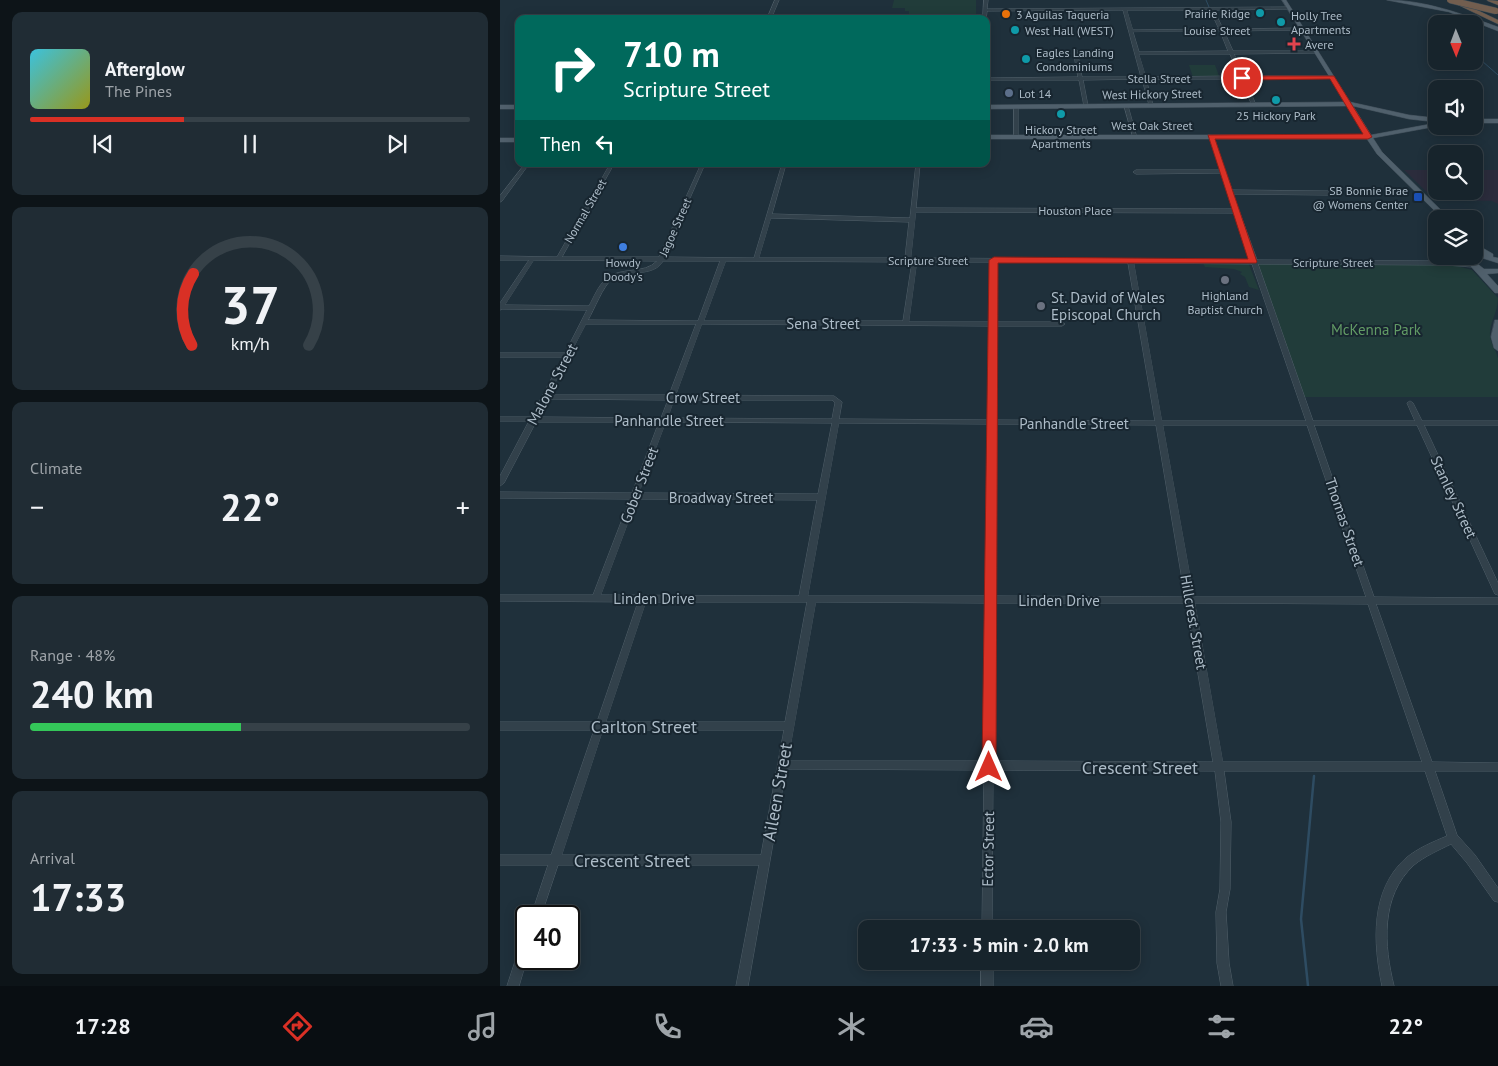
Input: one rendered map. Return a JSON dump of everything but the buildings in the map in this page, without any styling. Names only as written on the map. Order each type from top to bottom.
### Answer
[{"type":"highway","points":[[1452,0],[1497,11]]},
{"type":"highway","points":[[1452,0],[1498,22]]},
{"type":"highway","points":[[1461,0],[1497,11]]},
{"type":"highway","points":[[1490,0],[1498,3]]},
{"type":"main road","points":[[1284,0],[1368,137],[1382,156],[1438,210]]},
{"type":"main road","points":[[1389,0],[1450,12],[1498,28]]},
{"type":"main road","name":"West Hickory Street","points":[[990,107],[1349,105],[1428,119]]},
{"type":"main road","points":[[500,107],[515,107]]},
{"type":"main road","points":[[1483,121],[1498,121]]},
{"type":"main road","points":[[1483,125],[1498,125]]},
{"type":"main road","name":"West Oak Street","points":[[990,137],[1368,137],[1428,127]]},
{"type":"main road","points":[[500,140],[515,140]]},
{"type":"main road","points":[[1483,250],[1495,259]]},
{"type":"main road","points":[[1476,265],[1498,291]]},
{"type":"main road","points":[[1478,265],[1489,272],[1498,271],[1496,274],[1498,282]]},
{"type":"main road","points":[[1498,322],[1495,337],[1498,348]]},
{"type":"street","points":[[771,15],[777,0]]},
{"type":"street","points":[[776,15],[782,0]]},
{"type":"street","points":[[985,15],[986,0]]},
{"type":"street","points":[[1212,8],[1254,105]]},
{"type":"street","points":[[985,10],[1290,8]]},
{"type":"street","points":[[1125,9],[1151,106]]},
{"type":"street","name":"Louise Street","points":[[1131,31],[1303,29]]},
{"type":"street","points":[[1076,50],[1086,106]]},
{"type":"street","points":[[1137,53],[1316,52]]},
{"type":"street","name":"Stella Street","points":[[990,79],[1332,77]]},
{"type":"street","points":[[1126,106],[1135,137]]},
{"type":"street","points":[[1016,107],[1016,137]]},
{"type":"street","name":"Thomas Street","points":[[1211,136],[1453,838],[1471,859],[1498,897]]},
{"type":"street","points":[[500,200],[524,167]]},
{"type":"street","name":"Normal Street","points":[[558,259],[610,167]]},
{"type":"street","name":"Jagoe Street","points":[[604,284],[610,278],[619,274],[651,268],[661,259],[702,167]]},
{"type":"street","points":[[756,259],[783,167]]},
{"type":"street","points":[[908,260],[918,167]]},
{"type":"street","points":[[1136,172],[1224,171]]},
{"type":"street","points":[[1231,192],[1328,193]]},
{"type":"street","name":"Houston Place","points":[[913,210],[1237,211]]},
{"type":"street","points":[[768,216],[912,220]]},
{"type":"street","name":"Scripture Street","points":[[500,258],[1428,263]]},
{"type":"street","points":[[500,308],[532,259]]},
{"type":"street","name":"Gober Street","points":[[596,598],[724,259]]},
{"type":"street","points":[[906,323],[915,260]]},
{"type":"street","name":"Ector Street","points":[[987,920],[994,260]]},
{"type":"street","name":"Hillcrest Street","points":[[1131,261],[1219,767],[1226,822],[1225,889],[1221,920],[1223,962],[1227,986]]},
{"type":"street","name":"Malone Street","points":[[500,483],[604,284]]},
{"type":"street","points":[[500,308],[592,308]]},
{"type":"street","name":"Sena Street","points":[[584,322],[1062,324]]},
{"type":"street","points":[[500,355],[567,355]]},
{"type":"street","name":"Crow Street","points":[[545,397],[834,398],[839,402],[836,422]]},
{"type":"street","name":"Stanley Street","points":[[1410,402],[1498,592]]},
{"type":"street","name":"Panhandle Street","points":[[500,420],[992,423],[1498,423]]},
{"type":"street","name":"Aileen Street","points":[[742,986],[789,726],[822,497],[836,422]]},
{"type":"street","name":"Broadway Street","points":[[500,495],[822,497]]},
{"type":"street","name":"Linden Drive","points":[[500,598],[1498,601]]},
{"type":"street","points":[[540,905],[643,598]]},
{"type":"street","name":"Carlton Street","points":[[500,726],[789,726]]},
{"type":"street","name":"Crescent Street","points":[[782,765],[1498,768]]},
{"type":"street","points":[[1388,986],[1384,969],[1381,934],[1384,906],[1393,882],[1409,863],[1453,838]]},
{"type":"street","name":"Crescent Street","points":[[500,860],[764,860]]},
{"type":"street","points":[[513,986],[518,970]]},
{"type":"street","points":[[987,970],[987,986]]},
{"type":"shaded area","points":[[1404,170],[1428,170],[1428,193]]},
{"type":"shaded area","points":[[1483,170],[1498,170],[1498,204],[1492,201],[1463,200],[1483,200]]},
{"type":"green space","points":[[894,0],[976,0],[976,15],[909,15],[909,11],[905,11],[905,8],[892,8]]},
{"type":"green space","points":[[1189,65],[1215,65],[1219,76],[1193,77]]},
{"type":"green space","points":[[1248,262],[1259,290],[1249,287],[1245,277],[1240,274],[1242,272],[1234,269],[1205,267],[1203,263]]},
{"type":"green space","name":"McKenna Park","points":[[1253,262],[1428,263],[1428,265],[1453,265],[1472,270],[1498,298],[1490,336],[1498,358],[1498,397],[1302,397]]},
{"type":"waterway","points":[[1206,0],[1209,7]]},
{"type":"waterway","points":[[1483,62],[1498,75]]},
{"type":"waterway","points":[[1308,986],[1301,919],[1314,776]]},
{"type":"place","name":"Prairie Ridge","points":[[1260,13]]},
{"type":"place","name":"3 Aguilas Taqueria","points":[[1006,14]]},
{"type":"place","name":"Holly Tree Apartments","points":[[1281,22]]},
{"type":"place","name":"West Hall (WEST)","points":[[1015,30]]},
{"type":"place","name":"Avere","points":[[1294,44]]},
{"type":"place","name":"Eagles Landing Condominiums","points":[[1026,59]]},
{"type":"place","name":"Lot 14","points":[[1009,93]]},
{"type":"place","name":"25 Hickory Park","points":[[1276,100]]},
{"type":"place","name":"Hickory Street Apartments","points":[[1061,114]]},
{"type":"place","name":"SB Bonnie Brae @ Womens Center","points":[[1418,197]]},
{"type":"place","name":"Howdy Doody's","points":[[623,247]]},
{"type":"place","name":"Highland Baptist Church","points":[[1225,280]]},
{"type":"place","name":"St. David of Wales Episcopal Church","points":[[1041,306]]},
{"type":"route","points":[[989,767],[994,260],[1253,262],[1211,136],[1368,137],[1332,77],[1242,78]]}]
